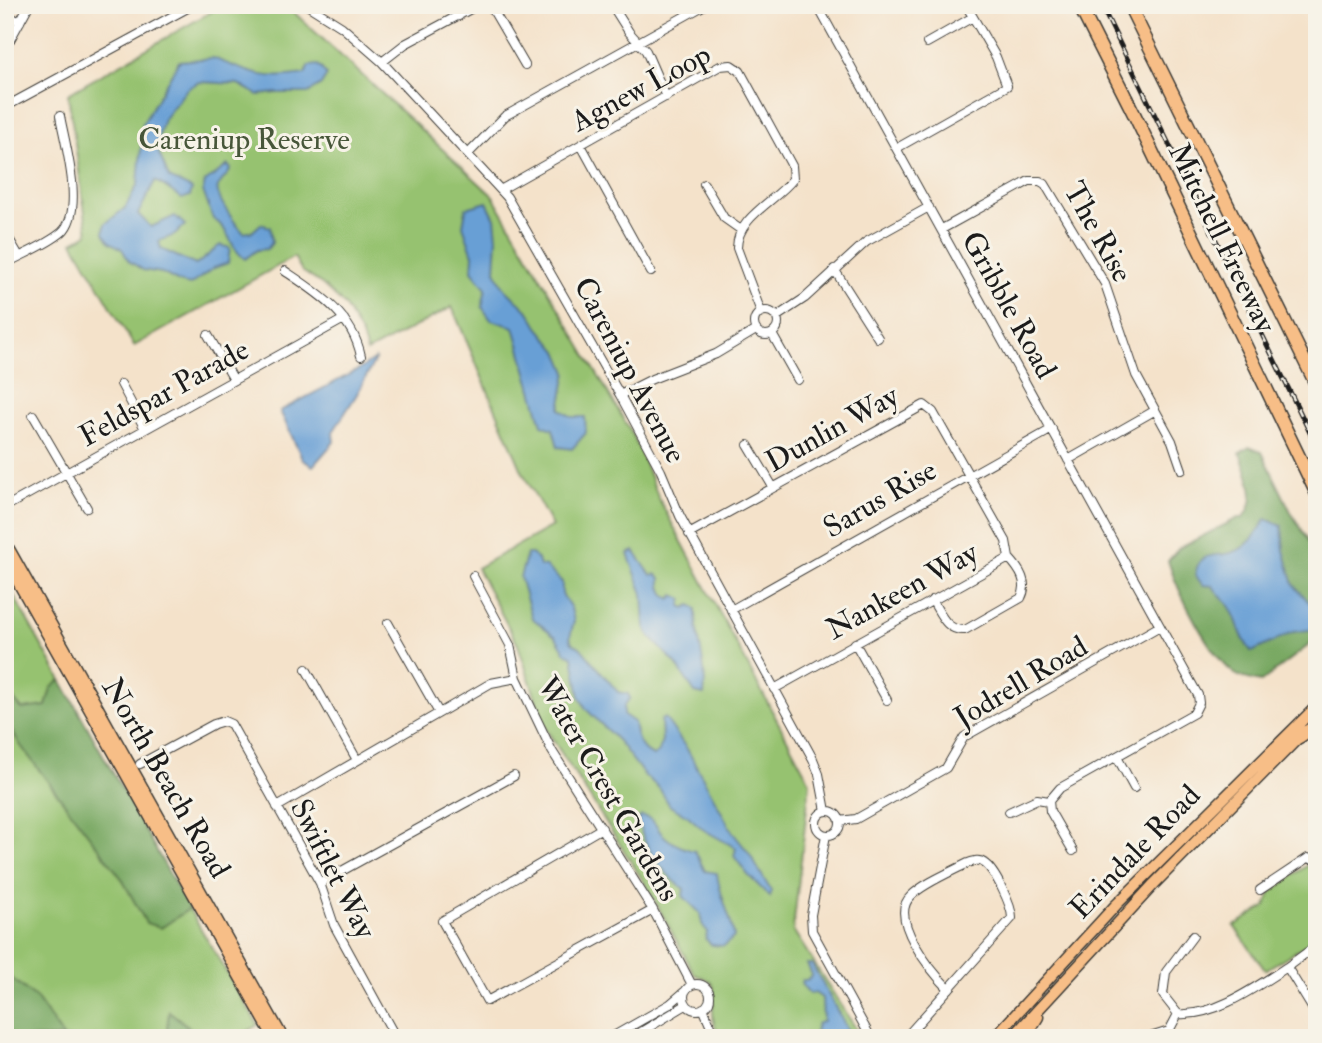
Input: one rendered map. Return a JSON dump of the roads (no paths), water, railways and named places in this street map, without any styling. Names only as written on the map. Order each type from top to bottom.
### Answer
[{"type":"highway","name":"Mitchell Freeway","points":[[1079,5],[1317,494]]},
{"type":"highway","name":"Mitchell Freeway","points":[[1129,5],[1317,386]]},
{"type":"highway","points":[[1299,737],[1317,725]]},
{"type":"main road","name":"North Beach Road","points":[[5,542],[284,1038]]},
{"type":"main road","name":"North Beach Road","points":[[5,559],[274,1038]]},
{"type":"main road","name":"Erindale Road","points":[[996,1037],[1116,905],[1317,706]]},
{"type":"main road","name":"Erindale Road","points":[[1012,1038],[1154,884],[1317,720]]},
{"type":"main road","points":[[1026,1038],[1046,1002]]},
{"type":"street","points":[[5,48],[29,5]]},
{"type":"street","points":[[5,107],[193,5]]},
{"type":"street","points":[[452,5],[458,16]]},
{"type":"street","points":[[382,62],[405,44],[478,5]]},
{"type":"street","points":[[491,5],[524,65]]},
{"type":"street","points":[[612,5],[654,66],[666,97]]},
{"type":"street","points":[[468,154],[505,116],[705,5]]},
{"type":"street","points":[[897,148],[1007,86],[996,57],[966,5]]},
{"type":"street","name":"Careniup Avenue","points":[[311,6],[342,27],[382,62],[502,189],[513,206],[620,395],[661,471],[689,534],[816,766],[826,811]]},
{"type":"street","name":"Gribble Road","points":[[819,6],[1198,695],[1198,707],[1191,716],[1117,757]]},
{"type":"street","points":[[5,14],[20,22]]},
{"type":"street","points":[[927,43],[973,17]]},
{"type":"street","name":"Agnew Loop","points":[[502,189],[720,66],[731,65],[740,72],[792,166],[793,179],[784,191],[762,208],[741,230]]},
{"type":"street","points":[[5,264],[61,233],[71,222],[74,207],[60,116]]},
{"type":"street","points":[[581,145],[651,272]]},
{"type":"street","name":"The Rise","points":[[942,229],[1029,181],[1045,184],[1105,284],[1136,375],[1172,441],[1182,470]]},
{"type":"street","points":[[704,184],[719,212],[741,230],[737,248],[761,312]]},
{"type":"street","points":[[776,317],[805,298],[866,242],[929,207]]},
{"type":"street","points":[[5,232],[19,257]]},
{"type":"street","points":[[834,269],[878,338]]},
{"type":"street","points":[[285,271],[334,305],[359,346],[361,356]]},
{"type":"street","points":[[755,330],[754,322],[761,312],[770,311],[778,324],[772,334]]},
{"type":"street","name":"Feldspar Parade","points":[[5,506],[344,319]]},
{"type":"street","points":[[620,395],[652,379],[716,354],[755,330]]},
{"type":"street","points":[[755,330],[763,335],[772,334]]},
{"type":"street","points":[[772,334],[798,380]]},
{"type":"street","points":[[208,335],[234,380]]},
{"type":"street","points":[[121,384],[145,429]]},
{"type":"street","name":"Dunlin Way","points":[[689,534],[923,405],[933,412],[969,475]]},
{"type":"street","points":[[1068,460],[1154,411]]},
{"type":"street","points":[[33,415],[87,508]]},
{"type":"street","name":"Sarus Rise","points":[[731,610],[1052,429]]},
{"type":"street","points":[[748,445],[773,487]]},
{"type":"street","name":"Nankeen Way","points":[[774,689],[1009,558],[1006,541],[969,475]]},
{"type":"street","points":[[932,600],[947,625],[955,630],[965,630],[976,624],[1021,598],[1025,590],[1024,581],[1009,558]]},
{"type":"street","name":"Water Crest Gardens","points":[[472,576],[510,645],[517,678],[552,751],[653,910],[692,985]]},
{"type":"street","points":[[388,624],[439,713]]},
{"type":"street","name":"Jodrell Road","points":[[840,821],[856,819],[946,768],[964,737],[1160,626]]},
{"type":"street","points":[[855,643],[887,700]]},
{"type":"street","points":[[306,669],[357,760]]},
{"type":"street","points":[[277,807],[491,683],[517,678]]},
{"type":"street","name":"Swiftlet Way","points":[[140,764],[214,724],[228,721],[320,883],[334,925],[396,1038]]},
{"type":"street","points":[[1073,850],[1050,811],[1049,801],[1060,789],[1117,757],[1134,788]]},
{"type":"street","points":[[320,883],[514,776]]},
{"type":"street","points":[[1009,812],[1037,799],[1049,801]]},
{"type":"street","points":[[826,811],[836,814],[840,821],[838,830],[826,835],[819,831],[816,823],[818,815],[826,811]]},
{"type":"street","points":[[602,828],[442,921],[487,1001],[653,910]]},
{"type":"street","points":[[826,835],[811,915],[812,931],[871,1038]]},
{"type":"street","points":[[1260,890],[1308,858],[1317,861]]},
{"type":"street","points":[[905,1038],[1011,921],[1012,911],[1006,897],[984,863],[978,861],[968,863],[912,894],[904,908],[904,923],[932,971],[949,989]]},
{"type":"street","points":[[1193,936],[1166,972],[1163,995],[1178,1014],[1192,1015],[1238,997],[1317,945]]},
{"type":"street","points":[[1287,967],[1317,1016]]},
{"type":"street","points":[[610,1038],[670,1004],[692,985],[701,984],[708,989],[710,998],[703,1008],[694,1010],[686,1005],[684,992]]},
{"type":"street","points":[[631,1038],[686,1005]]},
{"type":"street","points":[[703,1008],[716,1038]]},
{"type":"street","points":[[1147,1038],[1169,1031],[1178,1014]]},
{"type":"water","points":[[213,58],[248,72],[268,76],[305,74],[309,66],[318,65],[327,75],[321,85],[308,93],[258,95],[238,84],[199,82],[187,89],[164,119],[156,146],[169,178],[192,189],[190,196],[182,199],[155,181],[138,214],[151,227],[175,216],[185,225],[175,235],[159,241],[161,249],[196,265],[220,245],[230,248],[228,263],[214,268],[190,285],[162,273],[143,270],[129,261],[122,249],[110,242],[104,233],[105,224],[125,208],[138,184],[143,123],[179,61]]},
{"type":"water","points":[[228,165],[231,169],[218,187],[219,197],[227,211],[244,233],[253,231],[261,224],[270,227],[272,243],[267,249],[257,250],[245,259],[219,223],[213,219],[203,191],[205,182]]},
{"type":"water","points":[[487,202],[495,218],[495,271],[505,289],[530,313],[558,351],[567,372],[560,409],[572,417],[585,417],[586,433],[572,449],[558,447],[553,429],[542,425],[514,327],[491,320],[482,307],[486,288],[472,271],[473,255],[463,226],[466,208]]},
{"type":"water","points":[[376,358],[333,432],[334,442],[313,466],[303,460],[280,411]]},
{"type":"water","points":[[1266,519],[1282,526],[1284,550],[1294,585],[1317,611],[1317,629],[1293,632],[1252,652],[1244,641],[1228,604],[1213,586],[1203,585],[1195,576],[1200,561],[1209,556],[1234,552],[1245,546]]},
{"type":"water","points":[[634,551],[651,575],[656,574],[661,578],[666,595],[671,599],[674,595],[683,599],[681,606],[685,608],[691,605],[696,609],[704,695],[695,693],[676,664],[650,637],[645,627],[643,594],[628,554]]},
{"type":"water","points":[[527,554],[532,554],[540,566],[546,567],[562,582],[562,594],[571,608],[574,621],[570,637],[572,643],[580,647],[618,692],[628,694],[630,698],[624,706],[624,715],[634,722],[641,746],[653,756],[659,752],[662,740],[661,720],[665,718],[687,749],[733,833],[749,853],[771,891],[770,897],[734,856],[736,848],[670,806],[659,788],[645,776],[618,741],[586,709],[580,697],[573,657],[565,652],[556,637],[532,618],[520,577]]},
{"type":"water","points":[[641,816],[652,821],[671,841],[695,851],[705,871],[717,873],[734,937],[724,946],[711,945],[706,939],[707,932],[700,913],[683,896],[684,889],[661,867],[644,840],[638,820]]},
{"type":"water","points":[[807,964],[812,964],[852,1038],[814,1038],[817,1024],[823,1021],[822,998],[815,993],[810,994],[801,984],[802,980],[807,980],[812,975]]},
{"type":"railway","points":[[1101,5],[1317,447]]},
{"type":"park label","name":"Careniup Reserve","points":[[244,139]]}]
